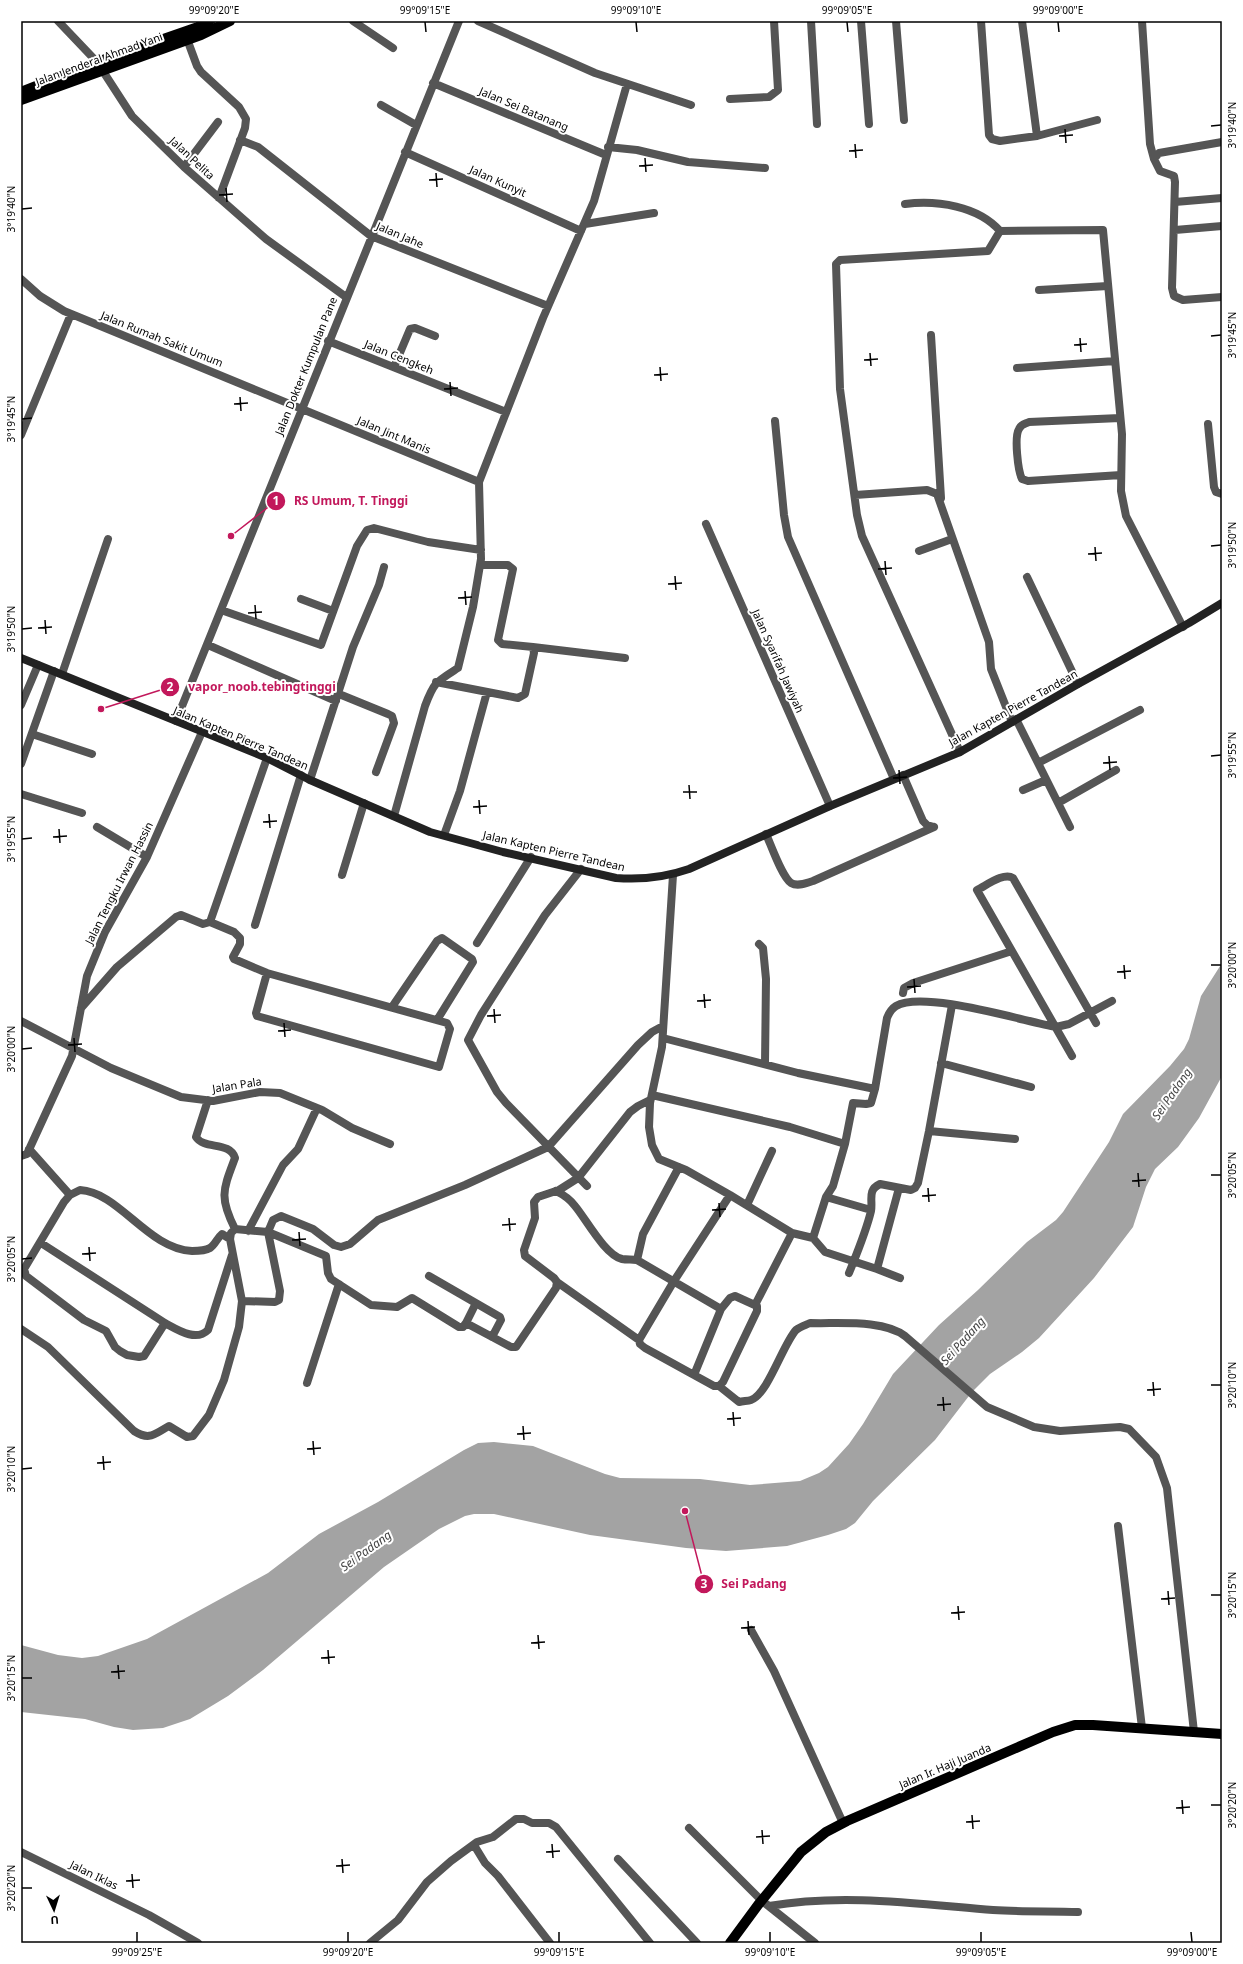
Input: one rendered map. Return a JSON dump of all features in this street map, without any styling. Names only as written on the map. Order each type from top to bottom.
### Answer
[{"type":"main road","name":"Jalan Jenderal Ahmad Yani","points":[[21,100],[99,66],[198,27],[209,21]]},
{"type":"main road","name":"Jalan Jenderal Ahmad Yani","points":[[21,92],[187,39],[230,21]]},
{"type":"main road","name":"Jalan Kapten Pierre Tandean","points":[[21,658],[267,758],[310,780],[430,832],[503,852],[531,857],[623,879],[673,875],[689,869],[830,806],[960,752],[1078,684],[1183,627],[1222,603]]},
{"type":"main road","name":"Jalan Ir. Haji Juanda","points":[[730,1943],[765,1903],[801,1852],[826,1832],[843,1823],[1075,1725],[1222,1734]]},
{"type":"street","name":"Jalan Pelita","points":[[58,21],[99,66],[132,116],[184,167],[266,239],[346,297]]},
{"type":"street","points":[[352,21],[393,48]]},
{"type":"street","name":"Jalan Dokter Kumpulan Pane","points":[[176,721],[222,610],[328,341],[459,21]]},
{"type":"street","points":[[478,21],[595,73],[691,105]]},
{"type":"street","points":[[730,99],[769,98],[778,90],[774,21]]},
{"type":"street","points":[[811,21],[816,124]]},
{"type":"street","points":[[861,21],[869,124]]},
{"type":"street","points":[[896,21],[904,120]]},
{"type":"street","points":[[981,21],[989,135],[992,139],[1000,141],[1037,136],[1097,120]]},
{"type":"street","points":[[1022,21],[1037,136]]},
{"type":"street","points":[[1142,21],[1150,144],[1154,159],[1160,171],[1174,176],[1175,230],[1172,288],[1174,296],[1183,300],[1222,297]]},
{"type":"street","points":[[187,39],[197,66],[201,72],[239,107],[246,119],[245,128],[219,198]]},
{"type":"street","name":"Jalan Sei Batanang","points":[[434,83],[607,151],[637,150],[688,162],[765,168]]},
{"type":"street","points":[[394,816],[425,706],[436,682],[458,668],[473,606],[480,565],[479,482],[548,306],[583,228],[599,187],[607,151],[627,84]]},
{"type":"street","points":[[381,105],[416,125]]},
{"type":"street","points":[[184,167],[218,122]]},
{"type":"street","name":"Jalan Jahe","points":[[240,140],[258,147],[371,236],[548,306]]},
{"type":"street","points":[[1154,159],[1159,153],[1222,142]]},
{"type":"street","name":"Jalan Kunyit","points":[[405,152],[583,228]]},
{"type":"street","points":[[1175,202],[1222,198]]},
{"type":"street","points":[[905,204],[942,204],[976,213],[994,224],[1000,231],[1103,230],[1120,418],[1121,491],[1126,516],[1183,627]]},
{"type":"street","points":[[583,228],[654,213]]},
{"type":"street","points":[[1175,230],[1222,226]]},
{"type":"street","points":[[960,752],[862,536],[840,390],[838,260],[988,252],[1000,231]]},
{"type":"street","name":"Jalan Rumah Sakit Umum","points":[[21,279],[40,296],[71,314],[301,408]]},
{"type":"street","points":[[1039,290],[1108,286]]},
{"type":"street","points":[[21,435],[71,314]]},
{"type":"street","points":[[394,367],[410,329],[415,328],[435,336]]},
{"type":"street","points":[[931,335],[941,502]]},
{"type":"street","name":"Jalan Cengkeh","points":[[328,341],[506,412]]},
{"type":"street","points":[[1017,368],[1115,361]]},
{"type":"street","name":"Jalan Jint Manis","points":[[301,408],[479,482]]},
{"type":"street","points":[[1120,418],[1029,422],[1023,424],[1018,432],[1018,472],[1022,479],[1028,481],[1121,475]]},
{"type":"street","points":[[775,421],[784,515],[788,537],[894,779]]},
{"type":"street","points":[[1208,424],[1214,487],[1216,492],[1222,494]]},
{"type":"street","points":[[855,495],[927,490],[937,494],[988,642],[991,670],[1014,720],[1038,763],[1070,828]]},
{"type":"street","name":"Jalan Syarifah Jawiyah","points":[[706,524],[830,806]]},
{"type":"street","points":[[222,610],[321,645],[357,546],[368,530],[374,528],[428,542],[481,550]]},
{"type":"street","points":[[21,764],[58,673],[108,539]]},
{"type":"street","points":[[919,550],[952,539]]},
{"type":"street","points":[[480,565],[508,565],[513,569],[498,637],[500,642],[625,658]]},
{"type":"street","points":[[310,780],[353,647],[379,585],[384,567]]},
{"type":"street","points":[[1027,577],[1078,684]]},
{"type":"street","points":[[301,600],[333,612]]},
{"type":"street","points":[[208,645],[338,697],[388,714],[393,719],[394,723],[376,772]]},
{"type":"street","points":[[436,682],[518,698],[523,696],[534,653],[533,647]]},
{"type":"street","points":[[21,705],[38,665]]},
{"type":"street","points":[[444,836],[460,790],[487,692]]},
{"type":"street","points":[[1038,763],[1140,710]]},
{"type":"street","name":"Jalan Tengku Irwan Hassin","points":[[21,1156],[27,1154],[72,1056],[87,976],[105,932],[147,856],[202,732]]},
{"type":"street","points":[[32,734],[92,754]]},
{"type":"street","points":[[210,922],[267,758]]},
{"type":"street","points":[[1058,802],[1116,770]]},
{"type":"street","points":[[255,925],[301,775]]},
{"type":"street","points":[[766,834],[786,877],[792,883],[800,885],[813,880],[934,827],[927,825],[923,821],[903,775]]},
{"type":"street","points":[[1023,790],[1046,780]]},
{"type":"street","points":[[21,794],[82,813]]},
{"type":"street","points":[[342,875],[364,803]]},
{"type":"street","points":[[97,827],[147,856]]},
{"type":"street","points":[[477,943],[531,857]]},
{"type":"street","points":[[581,869],[545,914],[481,1015],[468,1040],[497,1092],[518,1117],[587,1186]]},
{"type":"street","points":[[673,875],[663,1038],[651,1098],[649,1127],[652,1145],[659,1159],[679,1167],[730,1195],[792,1233],[813,1238],[825,1252],[834,1256],[854,1260],[900,1278]]},
{"type":"street","points":[[1072,1056],[977,890],[1004,876],[1014,878],[1096,1023]]},
{"type":"street","points":[[81,1008],[117,967],[176,917],[181,916],[203,924],[210,922],[234,932],[240,938],[240,944],[233,957],[234,959],[267,973],[447,1023],[450,1029],[438,1068],[257,1016],[256,1013],[267,973]]},
{"type":"street","points":[[392,1007],[437,941],[442,938],[472,959],[473,962],[437,1020]]},
{"type":"street","points":[[759,944],[763,948],[766,979],[766,1064]]},
{"type":"street","points":[[903,993],[904,988],[913,983],[1012,951]]},
{"type":"street","points":[[813,1238],[826,1197],[833,1186],[845,1144],[853,1103],[871,1103],[875,1089],[886,1022],[891,1009],[905,1002],[931,1002],[975,1008],[1056,1027],[1069,1024],[1112,1001]]},
{"type":"street","points":[[849,1272],[871,1210],[871,1192],[875,1186],[880,1184],[911,1190],[915,1188],[918,1183],[930,1130],[952,1005]]},
{"type":"street","name":"Jalan Pala","points":[[21,1021],[151,1086],[181,1097],[208,1100],[270,1091],[280,1093],[317,1108],[352,1128],[390,1144]]},
{"type":"street","points":[[242,1302],[275,1302],[279,1300],[280,1291],[268,1232],[273,1220],[281,1216],[313,1229],[334,1245],[341,1246],[350,1244],[378,1220],[465,1185],[548,1147],[638,1045],[652,1032],[663,1026]]},
{"type":"street","points":[[663,1038],[875,1089]]},
{"type":"street","points":[[941,1063],[1031,1088]]},
{"type":"street","points":[[845,1144],[790,1126],[651,1098],[630,1112],[578,1178],[571,1184],[538,1197],[534,1202],[534,1218],[524,1250],[525,1256],[554,1278],[557,1282],[639,1340],[640,1344],[644,1348],[714,1386],[719,1386],[739,1402],[752,1400],[762,1388],[796,1330],[810,1323],[857,1324],[891,1328],[905,1336],[987,1407],[1034,1427],[1060,1431],[1120,1427],[1129,1429],[1156,1457],[1167,1488],[1194,1732]]},
{"type":"street","points":[[208,1100],[196,1137],[202,1142],[228,1149],[233,1153],[234,1158],[223,1195],[226,1210],[235,1229]]},
{"type":"street","points":[[248,1231],[283,1165],[298,1149],[317,1108]]},
{"type":"street","points":[[930,1130],[1015,1139]]},
{"type":"street","points":[[29,1149],[70,1195]]},
{"type":"street","points":[[747,1205],[772,1151]]},
{"type":"street","points":[[637,1260],[643,1234],[679,1167]]},
{"type":"street","points":[[877,1269],[899,1188]]},
{"type":"street","points":[[165,1323],[144,1356],[127,1355],[115,1347],[106,1331],[84,1320],[26,1276],[24,1269],[70,1195],[80,1190],[93,1192],[108,1201],[164,1244],[176,1248],[187,1251],[204,1251],[214,1245],[222,1234],[230,1239]]},
{"type":"street","points":[[556,1191],[566,1196],[576,1206],[591,1230],[616,1257],[637,1260],[674,1280],[721,1309]]},
{"type":"street","points":[[639,1340],[674,1280],[730,1195]]},
{"type":"street","points":[[826,1197],[871,1210]]},
{"type":"street","points":[[21,1329],[48,1347],[134,1431],[142,1436],[148,1437],[153,1436],[169,1426],[187,1437],[193,1436],[208,1415],[224,1380],[239,1327],[242,1302],[230,1239],[231,1233],[235,1229],[240,1228],[248,1231],[268,1232],[326,1256],[328,1273],[331,1279],[371,1306],[397,1307],[412,1298],[459,1327],[463,1327],[476,1303]]},
{"type":"street","points":[[755,1305],[792,1233]]},
{"type":"street","points":[[41,1243],[165,1323],[179,1331],[197,1336],[202,1336],[208,1330],[232,1254]]},
{"type":"street","points":[[429,1276],[501,1318],[492,1337]]},
{"type":"street","points":[[466,1323],[513,1348],[516,1347],[556,1288],[557,1282]]},
{"type":"street","points":[[307,1383],[339,1284]]},
{"type":"street","points":[[694,1375],[721,1309],[730,1298],[735,1296],[757,1306],[757,1311],[723,1382],[719,1386]]},
{"type":"street","points":[[1118,1526],[1142,1728]]},
{"type":"street","points":[[751,1630],[774,1671],[843,1823]]},
{"type":"street","points":[[370,1943],[398,1920],[427,1882],[451,1860],[474,1844],[493,1837],[516,1819],[524,1819],[532,1823],[549,1823],[556,1827],[650,1943]]},
{"type":"street","points":[[690,1828],[765,1903],[815,1943]]},
{"type":"street","points":[[474,1844],[484,1863],[498,1876],[550,1943]]},
{"type":"street","name":"Jalan Iklas","points":[[21,1852],[149,1915],[198,1943]]},
{"type":"street","points":[[618,1858],[697,1943]]},
{"type":"street","points":[[765,1903],[897,1901],[994,1910],[1078,1912]]},
{"type":"water","points":[[1222,963],[1222,1076],[1199,1118],[1178,1147],[1155,1169],[1146,1187],[1133,1227],[1094,1278],[1039,1338],[1022,1352],[990,1374],[972,1392],[935,1440],[873,1501],[855,1523],[846,1529],[787,1546],[726,1551],[686,1548],[590,1535],[494,1514],[474,1514],[465,1516],[439,1529],[384,1567],[263,1670],[228,1696],[190,1719],[163,1728],[133,1730],[114,1727],[85,1719],[21,1712],[21,1645],[58,1655],[82,1658],[98,1656],[147,1639],[268,1573],[319,1534],[378,1502],[478,1443],[494,1442],[533,1446],[605,1474],[620,1478],[700,1479],[750,1485],[800,1481],[819,1473],[828,1467],[849,1444],[863,1424],[893,1374],[939,1325],[978,1290],[1027,1242],[1056,1220],[1063,1212],[1109,1142],[1123,1114],[1170,1066],[1184,1049],[1189,1039],[1201,996]]},
{"type":"place","name":"RS Umum, T. Tinggi","points":[[231,536]]},
{"type":"place","name":"vapor_noob.tebingtinggi","points":[[101,709]]},
{"type":"place","name":"Sei Padang","points":[[685,1511]]}]
